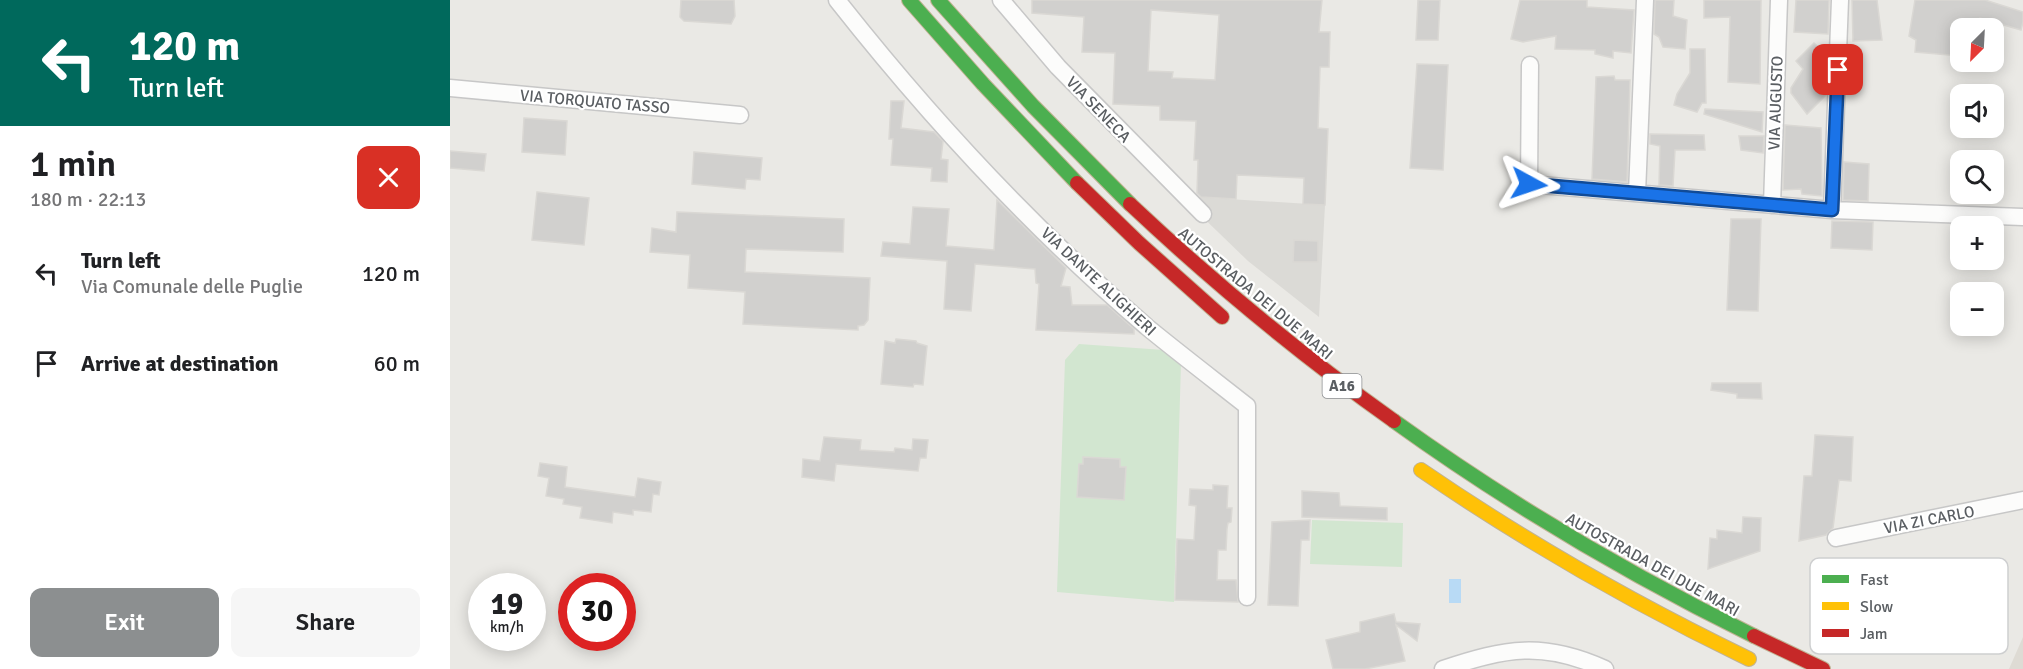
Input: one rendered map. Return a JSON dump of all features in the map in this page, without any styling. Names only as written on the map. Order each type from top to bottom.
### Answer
[{"type":"highway","points":[[909,0],[1008,112],[1086,193],[1151,255],[1236,329]]},
{"type":"highway","name":"AUTOSTRADA DEI DUE MARI","points":[[938,0],[1039,113],[1166,238],[1301,354],[1371,408],[1444,459],[1595,553],[1753,637],[1824,669]]},
{"type":"highway","points":[[1413,464],[1584,573],[1761,665]]},
{"type":"street","name":"VIA DANTE ALIGHIERI","points":[[837,0],[900,78],[993,180],[1147,327],[1247,406],[1247,597]]},
{"type":"street","name":"VIA SENECA","points":[[1001,0],[1058,67],[1203,214]]},
{"type":"street","points":[[1637,193],[1645,0]]},
{"type":"street","name":"VIA AUGUSTO","points":[[1772,205],[1779,0]]},
{"type":"street","points":[[1832,210],[1840,0]]},
{"type":"street","points":[[1530,65],[1529,184],[1832,210],[2023,217]]},
{"type":"street","name":"VIA TORQUATO TASSO","points":[[450,87],[740,115]]},
{"type":"street","name":"VIA ZI CARLO","points":[[1836,538],[2023,500]]},
{"type":"street","points":[[1443,669],[1485,655],[1528,648],[1582,659],[1605,669]]},
{"type":"shaded area","points":[[1197,197],[1325,205],[1319,317],[1248,261],[1189,204]]},
{"type":"shaded area","points":[[2023,637],[2023,669],[2009,669]]},
{"type":"green space","points":[[1079,344],[1164,350],[1181,363],[1174,602],[1057,592],[1065,360]]},
{"type":"green space","points":[[1312,520],[1403,523],[1402,567],[1310,564]]},
{"type":"water","points":[[1449,579],[1461,579],[1461,603],[1449,603]]},
{"type":"building","points":[[681,0],[734,0],[735,16],[731,24],[684,21],[680,17]]},
{"type":"building","points":[[1032,0],[1322,0],[1319,32],[1330,32],[1329,67],[1320,67],[1318,128],[1328,129],[1325,205],[1303,204],[1304,178],[1237,175],[1236,199],[1201,197],[1197,193],[1198,160],[1194,160],[1196,121],[1160,120],[1160,106],[1113,104],[1115,53],[1082,52],[1084,17],[1032,13]],"holes":[[[1151,10],[1219,15],[1215,80],[1172,78],[1173,72],[1148,71]]]},
{"type":"building","points":[[1418,0],[1440,0],[1438,40],[1416,40]]},
{"type":"building","points":[[1520,0],[1587,0],[1587,7],[1634,10],[1631,53],[1613,51],[1613,58],[1595,54],[1595,50],[1555,49],[1556,36],[1523,42],[1511,39]]},
{"type":"building","points":[[1655,0],[1674,0],[1673,16],[1687,20],[1685,49],[1663,47],[1659,37],[1654,34]]},
{"type":"building","points":[[1704,0],[1761,0],[1760,84],[1728,82],[1730,17],[1704,18]]},
{"type":"building","points":[[1796,0],[1829,0],[1828,34],[1794,32]]},
{"type":"building","points":[[1852,0],[1877,0],[1882,40],[1853,41]]},
{"type":"building","points":[[1915,0],[1985,0],[2023,12],[2021,30],[2004,25],[2004,18],[1950,18],[1950,55],[1915,52],[1916,40],[1909,36]]},
{"type":"building","points":[[1814,43],[1827,55],[1826,95],[1807,114],[1791,93],[1791,88],[1803,69],[1796,61]]},
{"type":"building","points":[[1690,49],[1705,49],[1706,103],[1702,103],[1697,112],[1674,105],[1677,94],[1690,73]]},
{"type":"building","points":[[1417,64],[1448,65],[1443,170],[1410,168]]},
{"type":"building","points":[[1614,76],[1615,80],[1630,80],[1627,182],[1592,179],[1596,77]]},
{"type":"building","points":[[891,101],[904,101],[901,128],[934,132],[943,141],[941,159],[948,160],[947,182],[931,181],[932,168],[891,165],[893,139],[889,139]]},
{"type":"building","points":[[1705,109],[1763,112],[1762,132],[1704,114]]},
{"type":"building","points":[[524,118],[567,121],[565,155],[522,152]]},
{"type":"building","points":[[1785,125],[1821,128],[1822,196],[1802,194],[1801,189],[1783,190]]},
{"type":"building","points":[[1650,134],[1704,135],[1705,150],[1675,150],[1673,186],[1659,185],[1660,146],[1650,144]]},
{"type":"building","points":[[1739,136],[1764,136],[1763,153],[1741,150]]},
{"type":"building","points":[[450,151],[486,154],[484,171],[450,168]]},
{"type":"building","points":[[694,152],[762,158],[760,180],[746,179],[745,189],[692,184]]},
{"type":"building","points":[[1844,162],[1869,164],[1868,201],[1843,200]]},
{"type":"building","points":[[537,192],[589,198],[584,245],[532,240]]},
{"type":"building","points":[[997,200],[1066,268],[1061,286],[1070,287],[1072,305],[1107,305],[1134,329],[1134,334],[1036,330],[1039,284],[1036,283],[1035,269],[975,264],[971,311],[944,309],[947,261],[881,256],[883,242],[910,244],[913,207],[949,209],[946,246],[994,250]]},
{"type":"building","points":[[677,212],[844,219],[843,252],[746,249],[745,272],[870,278],[868,320],[864,325],[858,326],[858,330],[743,324],[745,292],[688,288],[690,255],[650,252],[652,228],[676,232]]},
{"type":"building","points":[[1731,219],[1761,219],[1758,311],[1727,310]]},
{"type":"building","points":[[1832,221],[1873,222],[1872,250],[1831,248]]},
{"type":"building","points":[[1294,240],[1318,241],[1318,262],[1293,262]]},
{"type":"building","points":[[896,339],[916,341],[927,346],[923,385],[914,384],[913,387],[881,384],[885,341],[895,343]]},
{"type":"building","points":[[1712,383],[1761,383],[1762,399],[1737,398],[1737,394],[1711,390]]},
{"type":"building","points":[[1815,435],[1853,437],[1851,481],[1839,480],[1833,528],[1826,535],[1799,541],[1804,476],[1812,476]]},
{"type":"building","points":[[824,437],[861,440],[860,450],[894,452],[895,448],[912,450],[913,439],[928,440],[926,458],[920,458],[918,471],[836,464],[834,481],[802,477],[803,459],[820,461]]},
{"type":"building","points":[[1083,457],[1120,459],[1120,467],[1126,467],[1124,500],[1077,497],[1079,464],[1083,464]]},
{"type":"building","points":[[540,463],[567,467],[565,487],[635,497],[638,478],[661,482],[659,495],[653,494],[651,512],[633,510],[633,515],[613,512],[612,523],[580,518],[582,507],[563,504],[564,499],[546,496],[549,478],[538,476]]},
{"type":"building","points":[[1213,485],[1228,486],[1227,508],[1232,508],[1231,522],[1228,523],[1227,529],[1226,550],[1218,550],[1217,580],[1236,580],[1238,602],[1175,600],[1177,539],[1194,540],[1196,506],[1189,505],[1190,489],[1213,490]]},
{"type":"building","points":[[1302,491],[1339,493],[1340,506],[1387,508],[1387,520],[1302,517]]},
{"type":"building","points":[[1743,517],[1761,518],[1760,551],[1708,569],[1710,538],[1717,539],[1717,530],[1742,533]]},
{"type":"building","points":[[1310,520],[1309,540],[1301,540],[1298,606],[1268,605],[1272,522]]},
{"type":"building","points":[[1394,614],[1396,622],[1420,624],[1417,641],[1396,625],[1405,661],[1365,669],[1333,669],[1326,640],[1360,632],[1360,622]]},
{"type":"traffic: fast","points":[[909,0],[983,84],[1077,183]]},
{"type":"traffic: fast","points":[[938,0],[1033,106],[1130,204]]},
{"type":"traffic: fast","points":[[1394,421],[1525,509],[1570,536],[1661,588],[1754,636]]},
{"type":"traffic: slow","points":[[1421,470],[1582,571],[1749,659]]},
{"type":"traffic: jam","points":[[1077,183],[1139,243],[1222,317]]},
{"type":"traffic: jam","points":[[1130,204],[1258,317],[1394,421]]},
{"type":"traffic: jam","points":[[1754,636],[1823,669]]},
{"type":"route","points":[[1529,184],[1832,210],[1838,70]]}]
